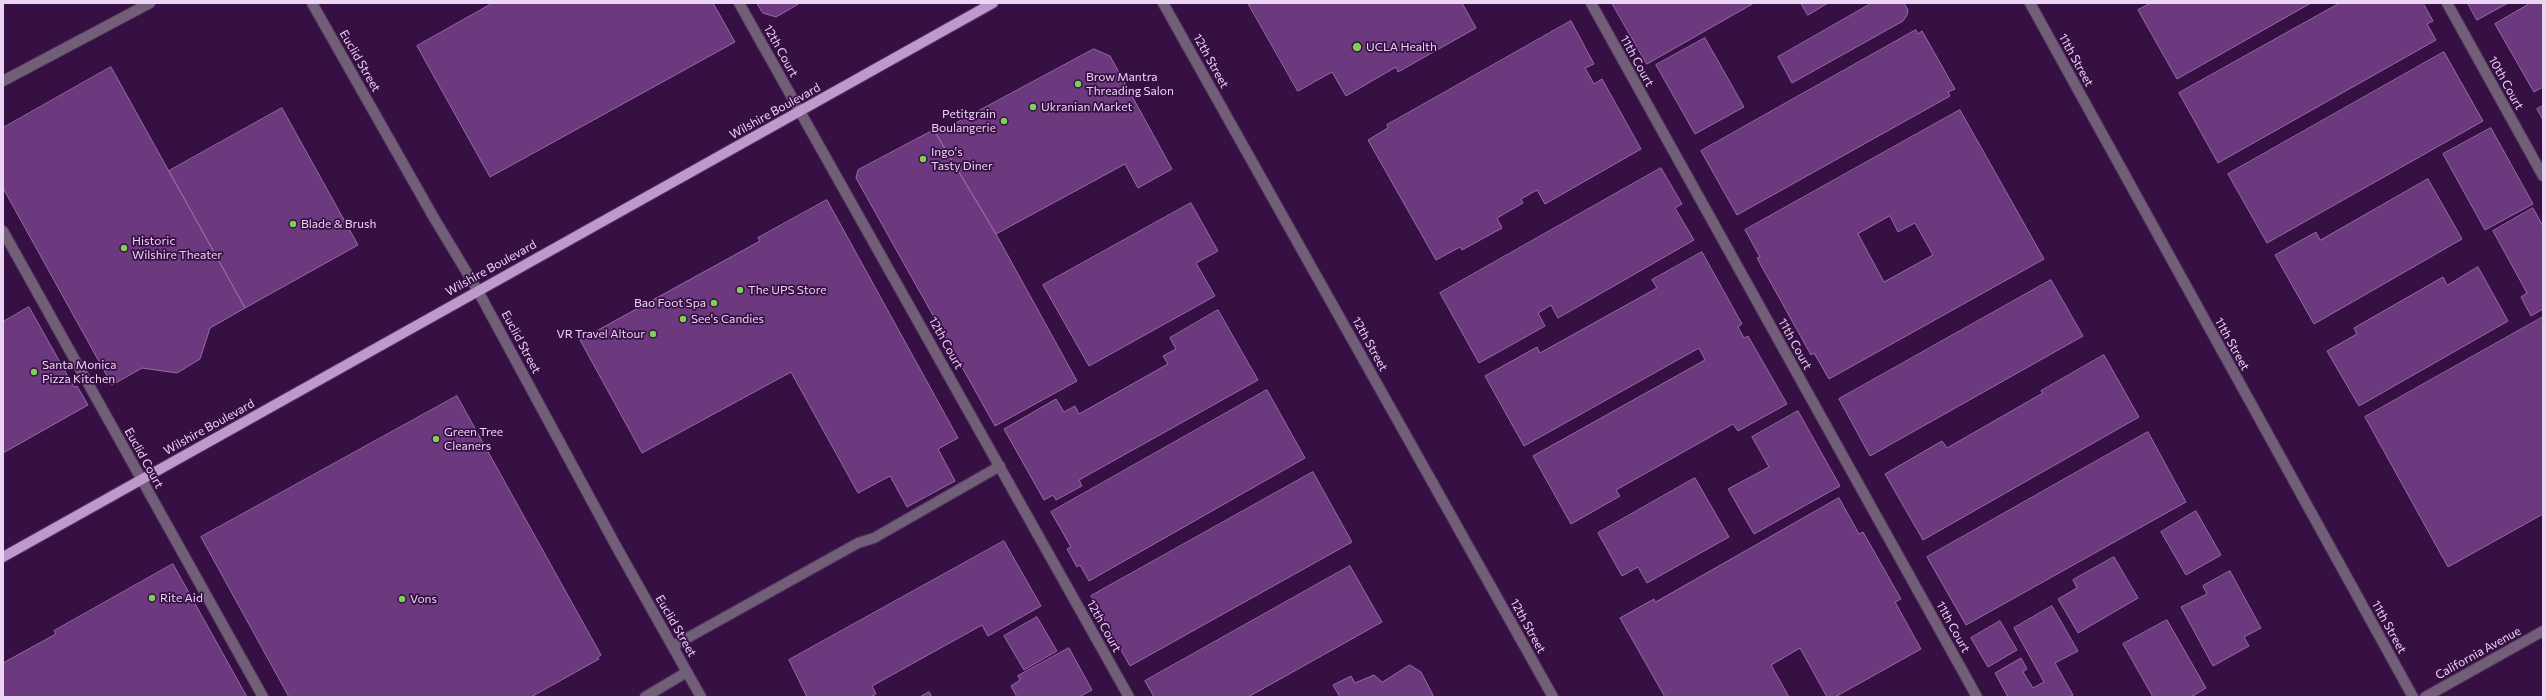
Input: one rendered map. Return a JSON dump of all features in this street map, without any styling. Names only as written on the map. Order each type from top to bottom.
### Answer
[{"type":"main road","name":"Wilshire Boulevard","points":[[3,557],[801,112],[993,3]]},
{"type":"street","points":[[3,81],[150,3]]},
{"type":"street","name":"Euclid Street","points":[[312,3],[434,218],[478,291],[616,546],[701,697]]},
{"type":"street","name":"12th Court","points":[[739,3],[1129,697]]},
{"type":"street","name":"12th Street","points":[[1163,3],[1553,697]]},
{"type":"street","name":"11th Court","points":[[1590,3],[1977,697]]},
{"type":"street","name":"11th Street","points":[[2030,3],[2413,697]]},
{"type":"street","name":"10th Court","points":[[2447,3],[2543,176]]},
{"type":"street","name":"Euclid Court","points":[[3,231],[263,697]]},
{"type":"street","points":[[673,646],[858,543],[874,538],[1000,466]]},
{"type":"street","name":"California Avenue","points":[[2425,697],[2543,631]]},
{"type":"street","points":[[645,697],[688,672]]},
{"type":"building","points":[[493,3],[713,3],[735,42],[490,177],[417,46]]},
{"type":"building","points":[[757,3],[800,3],[776,17],[763,13]]},
{"type":"building","name":"UCLA Health","points":[[1248,3],[1462,3],[1476,28],[1398,72],[1396,67],[1346,96],[1332,72],[1298,91]]},
{"type":"building","points":[[1612,3],[1754,3],[1647,64]]},
{"type":"building","points":[[1801,3],[1828,3],[1808,15]]},
{"type":"building","points":[[1872,3],[1904,3],[1908,10],[1907,15],[1903,21],[1792,83],[1778,57]]},
{"type":"building","points":[[2151,3],[2311,3],[2177,79],[2138,10]]},
{"type":"building","points":[[2340,3],[2423,3],[2433,21],[2427,24],[2436,40],[2218,163],[2179,93]]},
{"type":"building","points":[[2468,3],[2508,3],[2477,20]]},
{"type":"building","points":[[2531,3],[2543,3],[2543,87],[2534,92],[2495,24]]},
{"type":"building","points":[[1571,21],[1594,64],[1585,68],[1594,84],[1602,79],[1641,149],[1545,204],[1537,190],[1521,199],[1523,203],[1497,218],[1502,228],[1462,250],[1460,247],[1436,260],[1368,140],[1388,128],[1387,125]]},
{"type":"building","points":[[1916,30],[1918,34],[1922,31],[1955,89],[1948,92],[1950,96],[1737,215],[1701,151]]},
{"type":"building","points":[[1705,38],[1744,107],[1695,134],[1656,65]]},
{"type":"building","points":[[1094,49],[1110,56],[1172,169],[1138,188],[1125,164],[996,234],[936,134]]},
{"type":"building","points":[[2444,52],[2483,121],[2267,243],[2228,174]]},
{"type":"building","name":"Historic Wilshire Theater","points":[[111,67],[245,308],[210,328],[200,359],[177,373],[142,368],[112,385],[3,188],[3,128]]},
{"type":"building","points":[[2543,106],[2543,120],[2537,109]]},
{"type":"building","points":[[282,108],[358,245],[245,308],[169,171]]},
{"type":"building","points":[[1960,110],[2044,259],[1829,379],[1814,353],[1811,355],[1757,258],[1760,257],[1745,230]],"holes":[[[1890,216],[1898,232],[1915,223],[1933,255],[1884,282],[1858,234]]]},
{"type":"building","points":[[2491,128],[2533,204],[2485,230],[2443,154]]},
{"type":"building","points":[[934,130],[996,234],[1077,381],[995,426],[856,178],[858,170]]},
{"type":"building","points":[[1661,168],[1682,204],[1675,208],[1694,240],[1558,318],[1551,305],[1538,313],[1545,326],[1479,363],[1440,293]]},
{"type":"building","points":[[2428,179],[2462,239],[2314,324],[2275,255],[2316,232],[2320,240]]},
{"type":"building","points":[[827,200],[958,438],[938,449],[955,481],[907,507],[890,476],[858,493],[791,372],[642,453],[580,340],[760,241],[758,238]]},
{"type":"building","points":[[1191,203],[1218,251],[1196,263],[1215,296],[1089,366],[1043,285]]},
{"type":"building","points":[[2533,208],[2543,226],[2543,309],[2531,316],[2521,297],[2527,293],[2493,231]]},
{"type":"building","points":[[1702,252],[1742,324],[1738,327],[1744,338],[1748,336],[1787,404],[1738,431],[1733,424],[1616,490],[1620,496],[1571,524],[1533,456],[1705,360],[1699,348],[1524,446],[1485,376],[1537,347],[1540,353],[1657,288],[1652,280]]},
{"type":"building","points":[[2478,267],[2508,321],[2359,406],[2327,351],[2357,334],[2354,328],[2443,277],[2447,285]]},
{"type":"building","points":[[2051,280],[2083,336],[1870,456],[1839,399]]},
{"type":"building","points":[[29,307],[74,387],[77,386],[88,405],[3,453],[3,322]]},
{"type":"building","points":[[1218,310],[1258,380],[1079,480],[1082,486],[1056,500],[1053,495],[1044,500],[1004,429],[1056,399],[1064,412],[1075,406],[1079,414],[1168,364],[1163,356],[1176,349],[1170,338]]},
{"type":"building","points":[[2543,317],[2543,514],[2448,567],[2365,417]]},
{"type":"building","points":[[2104,355],[2139,417],[1923,540],[1885,474],[1942,441],[1947,448],[2043,393],[2041,391]]},
{"type":"building","points":[[1267,390],[1305,458],[1089,581],[1080,565],[1077,567],[1067,549],[1071,547],[1051,512]]},
{"type":"building","name":"Vons","points":[[457,396],[601,655],[597,658],[599,659],[531,697],[289,697],[201,537]]},
{"type":"building","points":[[1798,411],[1840,486],[1754,534],[1728,489],[1769,467],[1752,437]]},
{"type":"building","points":[[2148,432],[2186,502],[1966,625],[1927,557]]},
{"type":"building","points":[[1313,472],[1352,542],[1130,666],[1091,596]]},
{"type":"building","points":[[1695,478],[1729,537],[1647,583],[1638,567],[1622,576],[1598,533]]},
{"type":"building","points":[[1839,498],[1859,534],[1863,532],[1901,599],[1895,602],[1921,649],[1835,697],[1827,697],[1800,648],[1771,665],[1789,697],[1665,697],[1620,618],[1654,599],[1655,602]]},
{"type":"building","points":[[2196,511],[2221,555],[2186,575],[2161,532]]},
{"type":"building","points":[[1004,541],[1041,606],[988,636],[982,625],[872,686],[876,694],[871,697],[807,697],[789,660]]},
{"type":"building","points":[[2114,557],[2138,598],[2078,633],[2058,599],[2077,588],[2073,580]]},
{"type":"building","name":"Rite Aid","points":[[173,564],[247,697],[3,697],[3,663],[56,634],[54,631]]},
{"type":"building","points":[[1350,566],[1382,622],[1248,697],[1154,697],[1145,681]]},
{"type":"building","points":[[2230,571],[2261,628],[2244,637],[2249,646],[2213,666],[2181,607],[2207,594],[2203,586]]},
{"type":"building","points":[[2052,606],[2078,651],[2055,663],[2073,695],[2069,697],[2008,697],[1995,673],[2021,658],[2027,669],[2023,672],[2033,688],[2044,682],[2014,628]]},
{"type":"building","points":[[1037,617],[1057,651],[1024,670],[1004,636]]},
{"type":"building","points":[[2167,620],[2206,688],[2191,697],[2153,697],[2123,644]]},
{"type":"building","points":[[2000,621],[2017,650],[1988,667],[1971,638]]},
{"type":"building","points":[[1069,648],[1092,690],[1079,697],[1017,697],[1011,686],[1020,680],[1018,676]]},
{"type":"building","points":[[1410,665],[1421,672],[1434,697],[1340,697],[1333,685],[1351,676],[1355,683],[1374,675],[1382,682]]},
{"type":"building","points":[[929,692],[932,697],[920,697]]},
{"type":"place","name":"UCLA Health","points":[[1357,47]]},
{"type":"place","name":"Brow Mantra Threading Salon","points":[[1078,84]]},
{"type":"place","name":"Ukranian Market","points":[[1033,107]]},
{"type":"place","name":"Petitgrain Boulangerie","points":[[1004,121]]},
{"type":"place","name":"Ingo's Tasty Diner","points":[[923,159]]},
{"type":"place","name":"Blade & Brush","points":[[293,224]]},
{"type":"place","name":"Historic Wilshire Theater","points":[[124,248]]},
{"type":"place","name":"The UPS Store","points":[[740,290]]},
{"type":"place","name":"Bao Foot Spa","points":[[714,303]]},
{"type":"place","name":"See's Candies","points":[[683,319]]},
{"type":"place","name":"VR Travel Altour","points":[[653,334]]},
{"type":"place","name":"Santa Monica Pizza Kitchen","points":[[34,372]]},
{"type":"place","name":"Green Tree Cleaners","points":[[436,439]]},
{"type":"place","name":"Rite Aid","points":[[152,598]]},
{"type":"place","name":"Vons","points":[[402,599]]}]
